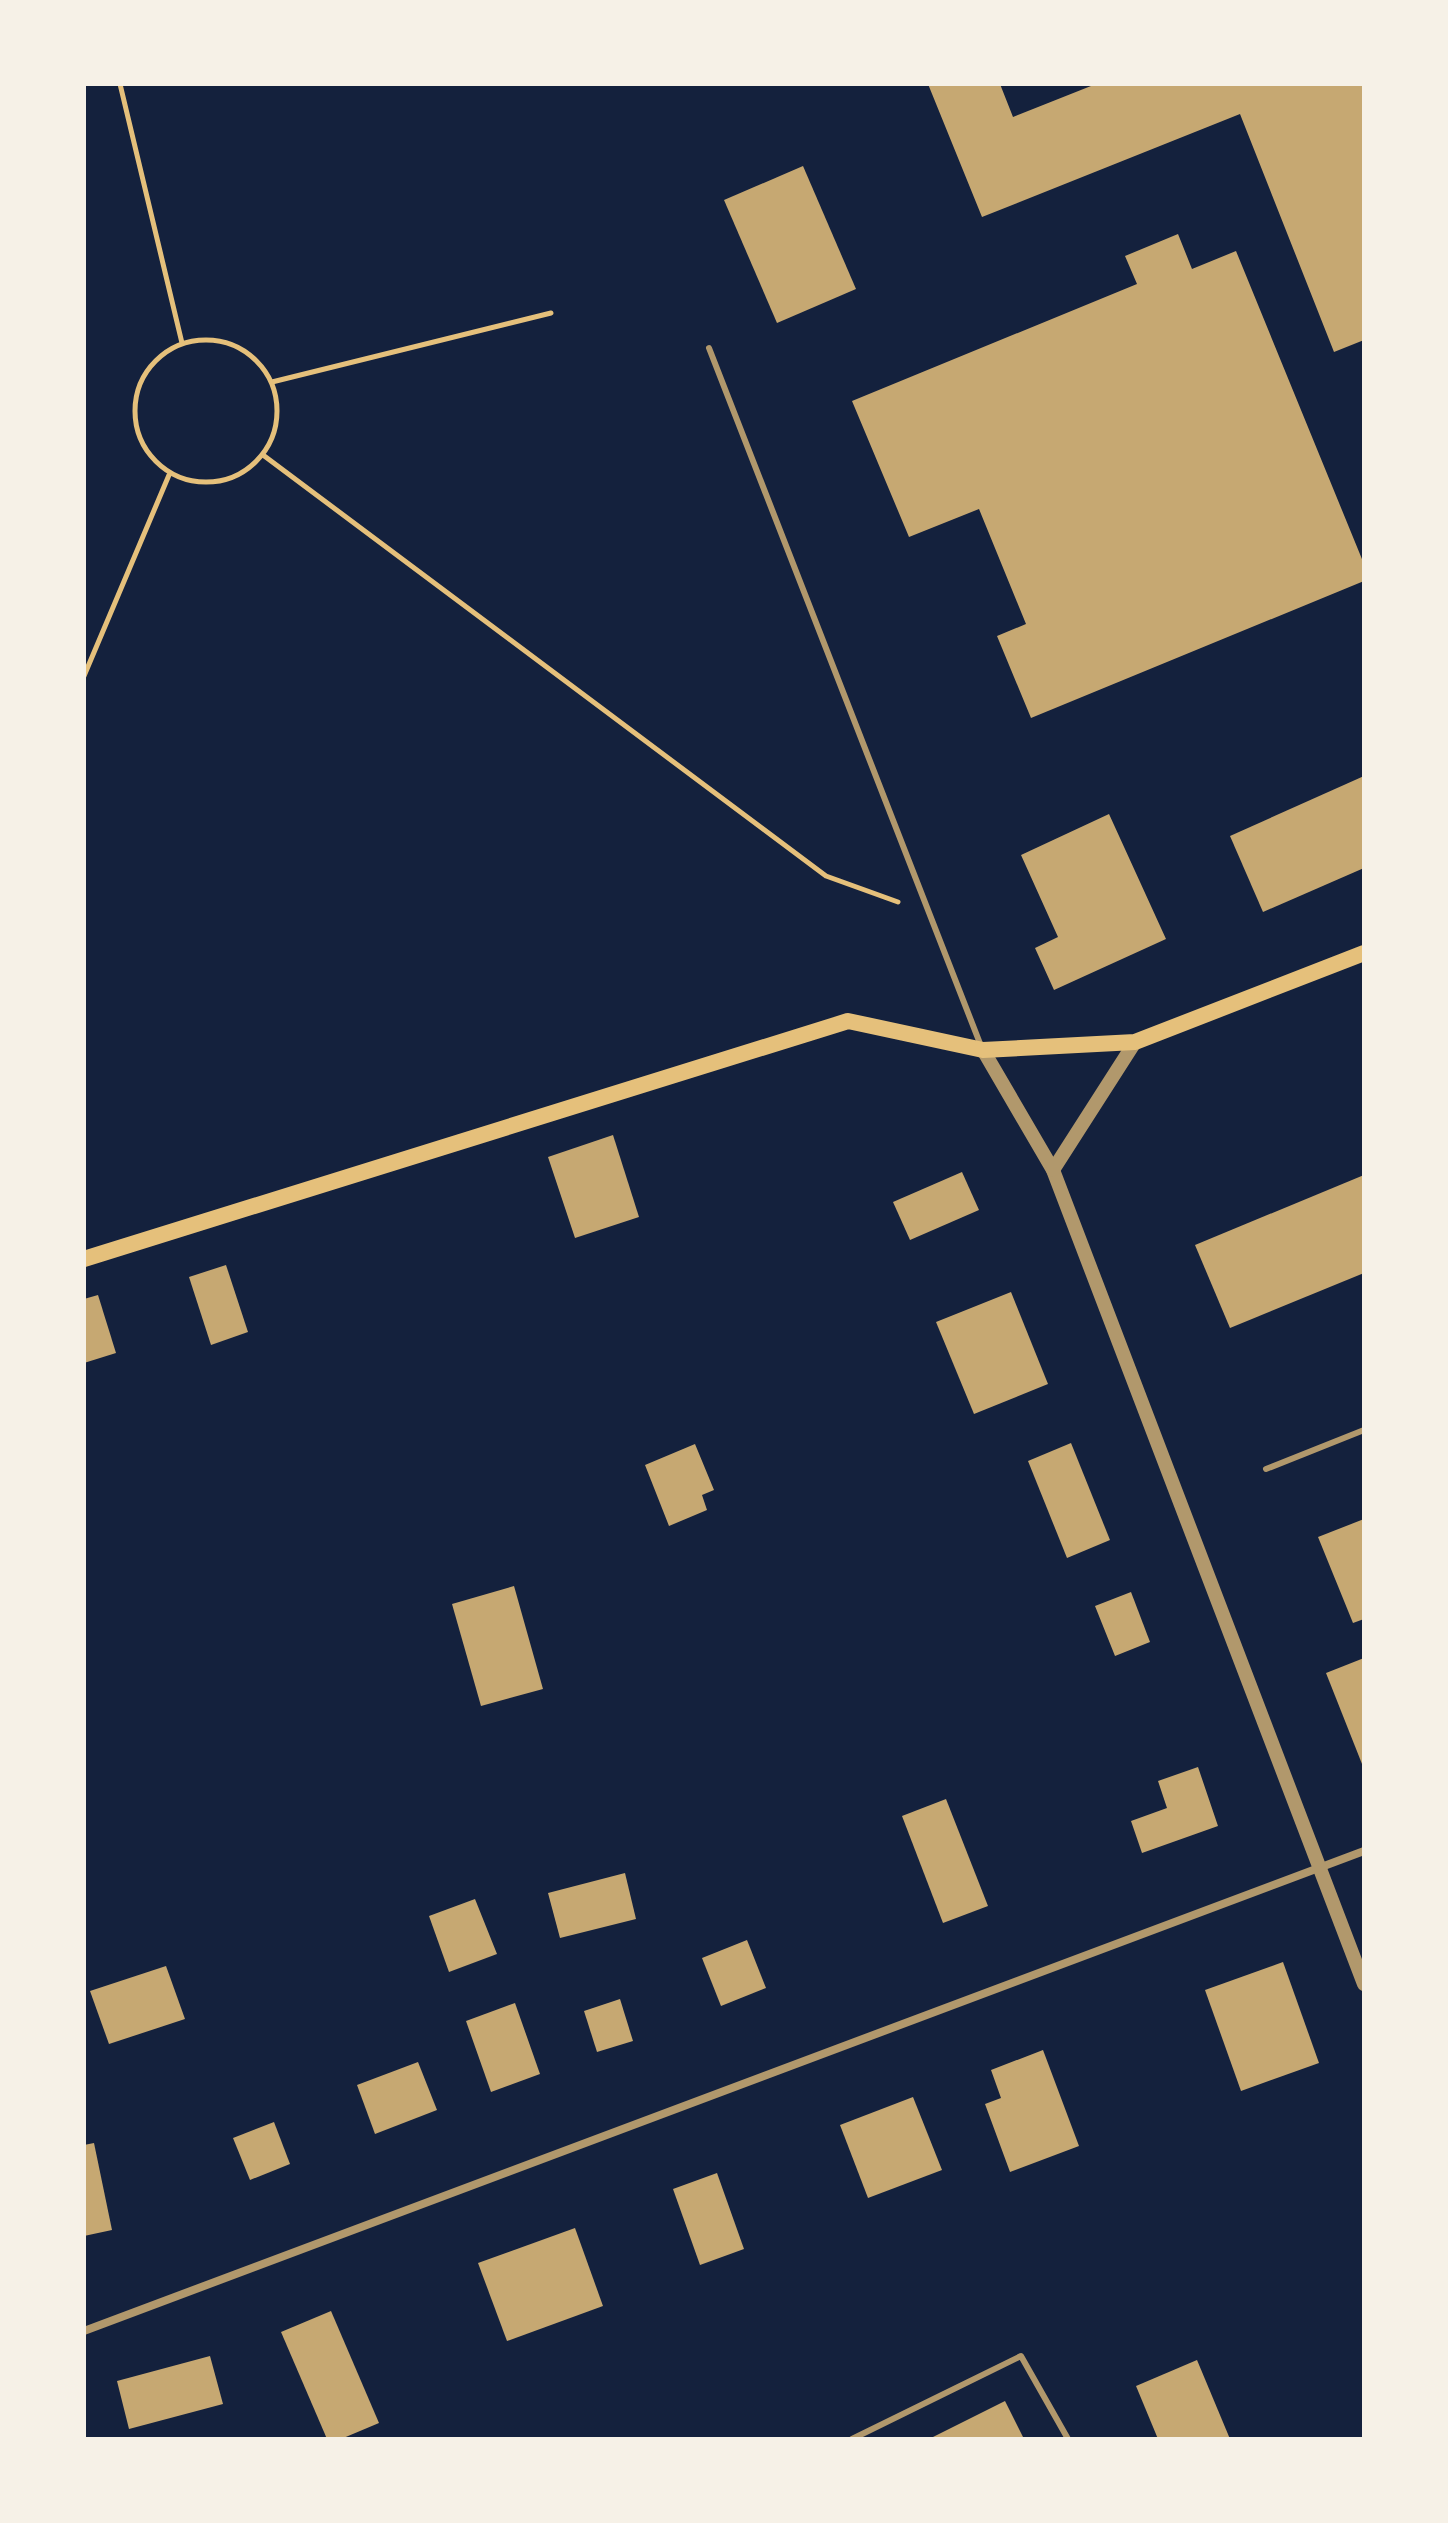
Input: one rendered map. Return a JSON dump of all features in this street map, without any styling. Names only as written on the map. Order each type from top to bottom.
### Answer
[{"type":"main road","points":[[84,1259],[848,1021],[983,1050],[1135,1042],[1364,953]]},
{"type":"street","points":[[1053,1170],[1135,1042]]},
{"type":"street","points":[[983,1050],[1053,1170],[1364,1984]]},
{"type":"street","points":[[84,2331],[1364,1851]]},
{"type":"lane","points":[[709,348],[983,1050]]},
{"type":"lane","points":[[1266,1469],[1364,1430]]},
{"type":"lane","points":[[852,2439],[1021,2356],[1068,2439]]},
{"type":"path","points":[[120,84],[182,343]]},
{"type":"path","points":[[272,382],[551,313]]},
{"type":"path","points":[[204,339],[226,342],[246,352],[263,367],[272,382],[277,409],[274,431],[263,455],[230,478],[208,482],[169,475],[149,454],[138,435],[135,412],[138,390],[147,370],[162,354],[182,343],[204,339]]},
{"type":"path","points":[[263,455],[826,876],[929,914]]},
{"type":"path","points":[[84,676],[169,475]]},
{"type":"building","points":[[928,84],[1000,84],[1013,117],[1096,84],[1364,84],[1364,340],[1334,352],[1240,114],[982,217]]},
{"type":"building","points":[[803,166],[856,289],[777,323],[724,200]]},
{"type":"building","points":[[1178,234],[1192,269],[1236,251],[1364,564],[1364,581],[1031,718],[997,636],[1026,624],[979,509],[909,537],[852,401],[1137,284],[1125,256]]},
{"type":"building","points":[[1364,776],[1364,868],[1263,912],[1230,836]]},
{"type":"building","points":[[1109,814],[1166,939],[1054,990],[1035,948],[1058,937],[1021,855]]},
{"type":"building","points":[[613,1135],[639,1217],[575,1238],[548,1157]]},
{"type":"building","points":[[962,1172],[979,1210],[910,1240],[893,1202]]},
{"type":"building","points":[[1364,1175],[1364,1273],[1230,1328],[1195,1245]]},
{"type":"building","points":[[226,1265],[248,1332],[211,1345],[189,1277]]},
{"type":"building","points":[[1011,1292],[1048,1384],[974,1414],[936,1322]]},
{"type":"building","points":[[98,1295],[116,1353],[84,1363],[84,1299]]},
{"type":"building","points":[[1071,1443],[1110,1540],[1067,1558],[1028,1461]]},
{"type":"building","points":[[695,1444],[714,1490],[702,1495],[707,1510],[669,1526],[645,1465]]},
{"type":"building","points":[[1364,1519],[1364,1619],[1353,1623],[1318,1537]]},
{"type":"building","points":[[514,1586],[543,1689],[481,1706],[452,1604]]},
{"type":"building","points":[[1131,1592],[1150,1642],[1115,1656],[1095,1606]]},
{"type":"building","points":[[1364,1658],[1364,1769],[1326,1673]]},
{"type":"building","points":[[1198,1767],[1218,1826],[1142,1853],[1131,1821],[1167,1808],[1158,1781]]},
{"type":"building","points":[[946,1799],[988,1906],[943,1923],[902,1816]]},
{"type":"building","points":[[625,1873],[636,1919],[560,1938],[548,1893]]},
{"type":"building","points":[[475,1899],[497,1954],[449,1972],[429,1916]]},
{"type":"building","points":[[747,1940],[766,1988],[721,2006],[702,1958]]},
{"type":"building","points":[[1283,1962],[1319,2063],[1241,2091],[1205,1990]]},
{"type":"building","points":[[166,1966],[185,2019],[109,2044],[90,1991]]},
{"type":"building","points":[[620,1999],[633,2041],[597,2052],[584,2011]]},
{"type":"building","points":[[515,2003],[540,2074],[491,2092],[466,2021]]},
{"type":"building","points":[[1043,2050],[1079,2146],[1010,2172],[985,2104],[1001,2098],[991,2070]]},
{"type":"building","points":[[418,2062],[437,2110],[375,2134],[357,2085]]},
{"type":"building","points":[[913,2097],[942,2170],[868,2198],[840,2125]]},
{"type":"building","points":[[274,2122],[290,2164],[250,2180],[233,2138]]},
{"type":"building","points":[[94,2143],[112,2230],[84,2236],[84,2145]]},
{"type":"building","points":[[717,2173],[744,2249],[700,2265],[673,2189]]},
{"type":"building","points":[[575,2228],[603,2306],[507,2341],[478,2263]]},
{"type":"building","points":[[331,2311],[379,2423],[341,2439],[327,2439],[281,2332]]},
{"type":"building","points":[[210,2356],[223,2404],[129,2429],[117,2381]]},
{"type":"building","points":[[1197,2360],[1230,2439],[1158,2439],[1136,2386]]},
{"type":"building","points":[[1005,2401],[1024,2439],[929,2439]]}]
